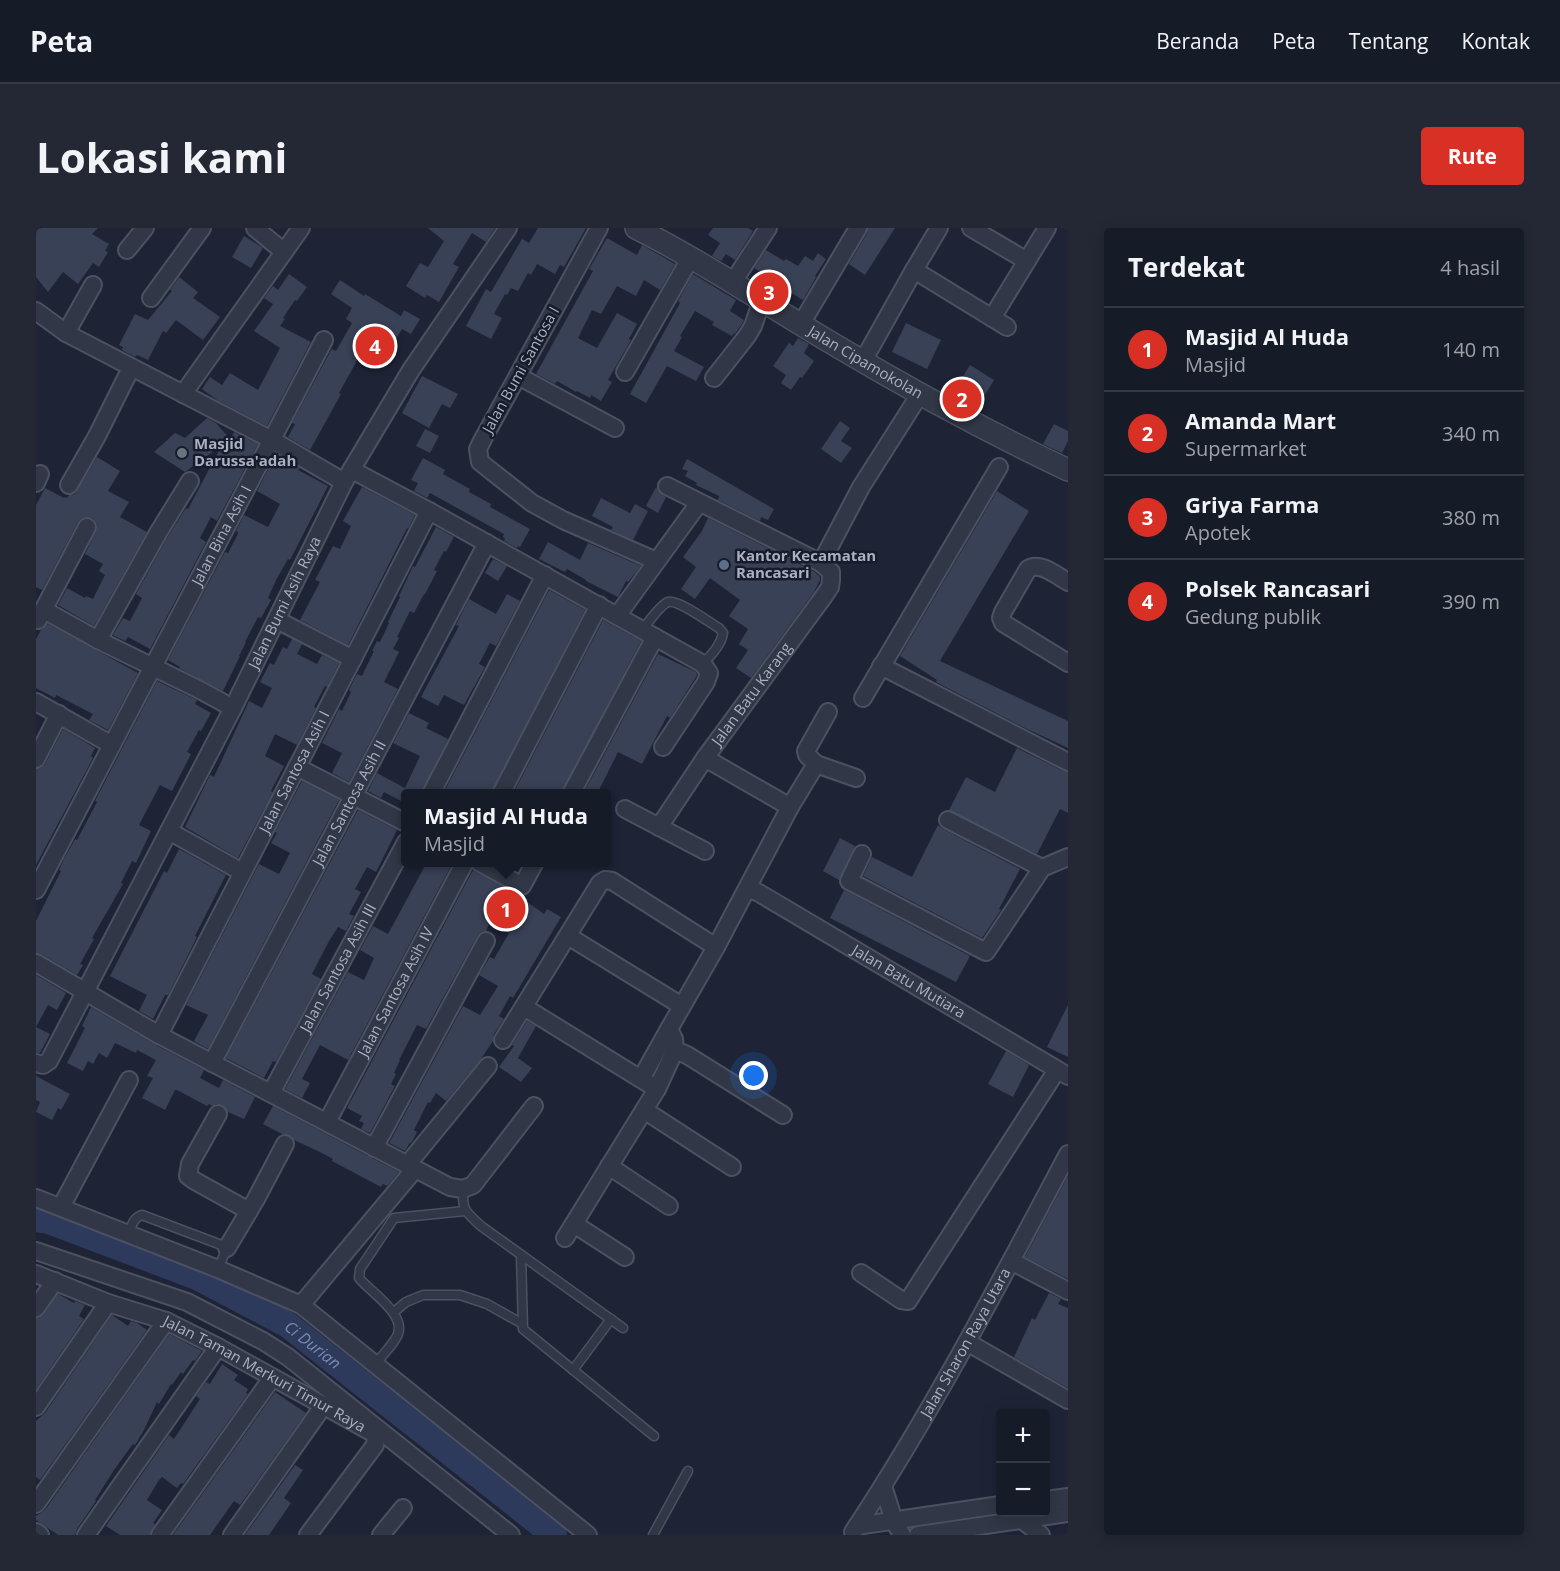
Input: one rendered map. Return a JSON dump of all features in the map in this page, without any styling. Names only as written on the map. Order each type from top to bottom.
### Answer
[{"type":"street","points":[[127,250],[145,228]]},
{"type":"street","points":[[151,298],[202,228]]},
{"type":"street","points":[[255,228],[284,252]]},
{"type":"street","points":[[183,394],[301,228]]},
{"type":"street","name":"Jalan Bumi Asih Raya","points":[[36,1063],[43,1065],[50,1060],[233,708],[348,476],[411,370],[508,228]]},
{"type":"street","name":"Jalan Bumi Santosa I","points":[[599,228],[478,449],[480,462],[532,503],[563,520],[656,561]]},
{"type":"street","points":[[733,282],[768,228]]},
{"type":"street","points":[[801,324],[858,228]]},
{"type":"street","points":[[863,361],[939,228]]},
{"type":"street","points":[[971,228],[1026,261]]},
{"type":"street","points":[[992,318],[1047,228]]},
{"type":"street","name":"Jalan Cipamokolan","points":[[646,230],[920,394],[1010,443],[1068,470]]},
{"type":"street","points":[[625,372],[691,256]]},
{"type":"street","points":[[914,270],[1008,327]]},
{"type":"street","points":[[66,333],[93,285]]},
{"type":"street","points":[[714,378],[747,336],[762,300]]},
{"type":"street","points":[[36,311],[66,333],[272,440],[429,511],[703,664],[709,673],[706,682],[663,747]]},
{"type":"street","name":"Jalan Bina Asih I","points":[[36,890],[324,340]]},
{"type":"street","points":[[69,485],[131,368]]},
{"type":"street","points":[[518,376],[615,428]]},
{"type":"street","points":[[667,486],[821,563],[861,487],[920,394]]},
{"type":"street","points":[[862,698],[999,467]]},
{"type":"street","points":[[98,640],[190,481]]},
{"type":"street","points":[[617,616],[699,503]]},
{"type":"street","name":"Jalan Santosa Asih I","points":[[159,1035],[429,511]]},
{"type":"street","points":[[87,527],[38,618],[98,640],[233,708]]},
{"type":"street","name":"Jalan Santosa Asih II","points":[[212,1063],[487,543]]},
{"type":"street","name":"Jalan Batu Karang","points":[[659,827],[705,758],[824,597],[831,580],[831,572],[821,563]]},
{"type":"street","points":[[1068,582],[1040,567],[1033,566],[1028,569],[1001,618],[1003,623],[1068,663]]},
{"type":"street","points":[[434,789],[545,575]]},
{"type":"street","points":[[504,789],[599,605]]},
{"type":"street","points":[[277,620],[353,659]]},
{"type":"street","points":[[573,789],[649,633]]},
{"type":"street","points":[[881,666],[1068,762]]},
{"type":"street","points":[[36,702],[112,745]]},
{"type":"street","points":[[828,711],[806,751],[807,755],[816,764],[856,778]]},
{"type":"street","points":[[36,759],[59,714]]},
{"type":"street","points":[[705,758],[790,807]]},
{"type":"street","points":[[641,1079],[716,947],[790,807],[816,764]]},
{"type":"street","points":[[297,768],[401,821]]},
{"type":"street","points":[[626,808],[705,851]]},
{"type":"street","points":[[948,820],[1042,868]]},
{"type":"street","points":[[169,831],[242,872]]},
{"type":"street","name":"Jalan Santosa Asih III","points":[[271,1093],[401,849]]},
{"type":"street","points":[[862,854],[849,881],[986,952],[1042,868],[1068,856]]},
{"type":"street","name":"Jalan Santosa Asih IV","points":[[327,1122],[462,867]]},
{"type":"street","points":[[487,867],[522,886],[532,867]]},
{"type":"street","points":[[503,1040],[600,883],[605,880],[612,881],[716,947]]},
{"type":"street","name":"Jalan Batu Mutiara","points":[[748,888],[1063,1073]]},
{"type":"street","points":[[568,936],[682,1006]]},
{"type":"street","points":[[374,1148],[486,941]]},
{"type":"street","points":[[36,963],[159,1035],[450,1187],[464,1190],[473,1185],[534,1106]]},
{"type":"street","points":[[524,1007],[657,1089]]},
{"type":"street","points":[[625,1257],[570,1231],[657,1089],[675,1050],[674,1039],[669,1029]]},
{"type":"street","points":[[675,1050],[687,1055],[783,1115]]},
{"type":"street","points":[[302,1305],[488,1066]]},
{"type":"street","points":[[861,1274],[902,1300],[908,1301],[1063,1073]]},
{"type":"street","points":[[61,1207],[129,1080]]},
{"type":"street","points":[[644,1110],[732,1167]]},
{"type":"street","points":[[218,1114],[190,1164],[188,1176],[249,1210]]},
{"type":"street","points":[[227,1248],[285,1144]]},
{"type":"street","name":"Jalan Sharon Raya Utara","points":[[854,1531],[967,1342],[1068,1154]]},
{"type":"street","points":[[609,1166],[669,1206]]},
{"type":"street","points":[[36,1198],[218,1269],[302,1305],[588,1535]]},
{"type":"street","points":[[36,1251],[187,1302],[263,1341],[288,1357],[511,1535]]},
{"type":"street","points":[[1011,1261],[1068,1291]]},
{"type":"street","name":"Jalan Taman Merkuri Timur Raya","points":[[36,1274],[108,1303],[166,1322],[218,1347],[373,1432],[376,1438],[375,1445],[308,1535]]},
{"type":"street","points":[[36,1308],[55,1281]]},
{"type":"street","points":[[36,1407],[108,1303]]},
{"type":"street","points":[[36,1504],[166,1322]]},
{"type":"street","points":[[967,1342],[1068,1400]]},
{"type":"street","points":[[86,1535],[218,1347]]},
{"type":"street","points":[[160,1535],[272,1378]]},
{"type":"street","points":[[232,1535],[324,1405]]},
{"type":"street","points":[[883,1486],[898,1528]]},
{"type":"street","points":[[1050,1499],[1068,1497]]},
{"type":"street","points":[[854,1531],[898,1528],[996,1506]]},
{"type":"street","points":[[381,1535],[404,1508]]},
{"type":"street","points":[[1050,1514],[1068,1513]]},
{"type":"street","points":[[918,1535],[1017,1517]]},
{"type":"street","points":[[1023,1517],[1041,1535]]},
{"type":"street","points":[[36,1532],[40,1535]]},
{"type":"lane","points":[[649,633],[652,616],[670,601],[679,604],[719,628],[723,633],[713,653],[703,664]]},
{"type":"lane","points":[[464,1190],[465,1211],[481,1226],[623,1328]]},
{"type":"lane","points":[[376,1364],[398,1336],[399,1322],[394,1312],[359,1278],[360,1269],[394,1218],[465,1211]]},
{"type":"lane","points":[[129,1234],[134,1221],[142,1215],[227,1248],[218,1269]]},
{"type":"lane","points":[[521,1255],[521,1323],[523,1329],[654,1436]]},
{"type":"lane","points":[[394,1312],[406,1302],[423,1296],[460,1295],[487,1304],[521,1323]]},
{"type":"lane","points":[[573,1370],[611,1319]]},
{"type":"lane","points":[[653,1535],[688,1472]]},
{"type":"building","points":[[36,228],[98,228],[92,234],[109,244],[105,251],[108,252],[99,267],[93,263],[78,284],[63,272],[48,292],[36,277]]},
{"type":"building","points":[[428,228],[495,228],[486,242],[472,233],[453,264],[459,267],[439,302],[427,295],[425,298],[406,286],[420,263],[428,267],[444,241]]},
{"type":"building","points":[[538,228],[586,228],[564,267],[560,265],[555,274],[537,264],[531,275],[528,273],[518,291],[511,288],[507,295],[505,294],[494,314],[502,318],[491,339],[466,326],[486,289],[491,292],[522,239],[529,243]]},
{"type":"building","points":[[713,228],[748,228],[753,231],[735,260],[726,254],[721,261],[712,256],[720,243],[708,235]]},
{"type":"building","points":[[868,228],[895,228],[865,275],[849,264]]},
{"type":"building","points":[[244,236],[263,248],[251,268],[232,257]]},
{"type":"building","points":[[607,238],[637,255],[642,245],[675,264],[660,290],[644,280],[636,296],[617,286],[601,314],[592,310],[578,338],[597,348],[617,313],[637,324],[629,339],[631,340],[608,380],[612,382],[601,401],[591,395],[590,398],[576,392],[557,381],[555,384],[536,374],[593,271],[589,269]]},
{"type":"building","points":[[766,250],[798,266],[805,256],[813,261],[818,253],[826,259],[803,300],[783,288],[778,296],[765,288],[771,278],[754,268]]},
{"type":"building","points":[[289,274],[307,287],[297,301],[295,300],[280,326],[311,342],[267,426],[217,400],[202,389],[210,377],[222,385],[230,373],[258,390],[280,348],[254,331],[273,304],[264,298],[273,286],[278,290]]},
{"type":"building","points":[[693,274],[736,300],[730,311],[744,320],[732,336],[712,325],[714,322],[695,311],[674,351],[704,367],[696,381],[667,366],[646,403],[630,394],[680,303],[678,301]]},
{"type":"building","points":[[179,277],[198,292],[193,298],[220,317],[203,340],[176,320],[166,333],[163,331],[148,360],[137,355],[135,357],[122,350],[123,347],[119,345],[135,314],[148,320],[172,291],[170,290]]},
{"type":"building","points":[[340,280],[401,316],[404,310],[420,319],[411,334],[402,329],[379,367],[360,355],[310,450],[288,437],[295,424],[292,423],[330,352],[332,349],[336,351],[352,323],[346,319],[352,308],[331,294]]},
{"type":"building","points":[[906,323],[941,340],[927,369],[892,352]]},
{"type":"building","points":[[798,338],[809,344],[804,353],[814,361],[791,390],[781,383],[786,375],[773,366],[789,343],[793,346]]},
{"type":"building","points":[[970,365],[994,380],[976,410],[951,396]]},
{"type":"building","points":[[422,376],[458,394],[450,408],[442,404],[429,428],[402,413]]},
{"type":"building","points":[[207,418],[216,423],[230,439],[234,432],[258,444],[217,521],[211,517],[200,538],[206,542],[150,649],[128,637],[125,641],[113,635],[123,618],[130,621],[142,598],[136,594],[167,538],[186,508],[188,509],[222,445],[185,472],[154,452],[175,433],[185,438]]},
{"type":"building","points":[[840,421],[850,428],[841,441],[852,448],[841,463],[821,449]]},
{"type":"building","points":[[1054,424],[1068,431],[1068,441],[1062,453],[1043,444]]},
{"type":"building","points":[[425,429],[439,436],[430,453],[416,446]]},
{"type":"building","points":[[276,454],[300,468],[298,470],[328,486],[290,560],[288,559],[276,580],[268,598],[271,600],[261,618],[258,617],[223,691],[168,660],[225,552],[228,553],[238,534],[236,531],[244,515],[268,527],[280,504],[257,491]]},
{"type":"building","points":[[97,457],[120,471],[108,491],[129,502],[120,517],[147,532],[94,626],[58,605],[67,588],[85,598],[86,596],[93,599],[105,575],[99,571],[103,564],[85,554],[96,531],[96,522],[87,517],[78,522],[42,590],[36,587],[36,505],[45,488],[64,498],[75,494]]},
{"type":"building","points":[[423,458],[445,470],[443,474],[470,489],[469,492],[491,504],[490,507],[530,529],[520,547],[517,548],[504,541],[504,534],[430,493],[427,498],[414,491],[418,483],[411,480]]},
{"type":"building","points":[[687,459],[774,509],[768,520],[761,517],[760,521],[718,500],[719,496],[696,485],[697,483],[685,476],[688,471],[682,469]]},
{"type":"building","points":[[362,487],[415,515],[348,645],[300,620],[320,582],[315,580],[333,546],[340,549],[351,526],[343,521]]},
{"type":"building","points":[[656,487],[666,497],[658,513],[646,506]]},
{"type":"building","points":[[997,491],[1029,511],[940,661],[1068,721],[1068,748],[936,682],[937,680],[900,656]]},
{"type":"building","points":[[601,498],[630,513],[635,504],[648,511],[633,540],[611,530],[613,527],[592,516]]},
{"type":"building","points":[[708,518],[815,572],[820,577],[814,592],[751,678],[736,668],[748,650],[739,644],[748,629],[729,616],[740,600],[710,578],[695,599],[681,589],[696,567],[683,557],[702,531]]},
{"type":"building","points":[[436,527],[454,537],[434,570],[437,571],[425,594],[414,613],[410,611],[397,637],[399,638],[393,649],[399,652],[384,682],[398,689],[349,782],[332,773],[342,753],[322,743],[339,709],[342,711],[357,674],[362,676],[377,641],[380,642],[413,566],[415,567]]},
{"type":"building","points":[[548,542],[580,560],[588,543],[641,566],[628,582],[626,581],[618,597],[567,569],[565,572],[539,559]]},
{"type":"building","points":[[493,559],[507,566],[498,581],[485,573]]},
{"type":"building","points":[[549,590],[585,610],[494,789],[446,789]]},
{"type":"building","points":[[507,594],[520,601],[496,646],[490,643],[479,664],[485,667],[464,705],[444,695],[438,706],[421,697],[459,626],[456,625],[469,599],[496,614]]},
{"type":"building","points":[[603,620],[641,641],[564,789],[516,789]]},
{"type":"building","points":[[48,624],[138,673],[108,730],[89,720],[93,714],[56,695],[55,698],[36,688],[36,639]]},
{"type":"building","points":[[292,639],[302,644],[297,654],[317,664],[322,655],[339,663],[314,707],[316,708],[297,745],[275,734],[265,756],[284,766],[238,858],[185,827],[210,775],[214,777],[249,701],[262,708],[272,688],[260,682],[270,663],[274,665],[283,647],[287,649]]},
{"type":"building","points":[[658,654],[696,672],[696,677],[670,718],[667,716],[642,764],[618,752],[600,789],[586,789]]},
{"type":"building","points":[[157,681],[197,700],[195,704],[211,713],[187,752],[191,754],[172,791],[160,785],[139,825],[151,831],[136,863],[132,861],[121,883],[123,884],[92,938],[94,939],[80,964],[83,965],[77,975],[36,953],[36,921],[61,871],[59,870],[64,859],[97,802],[95,801]]},
{"type":"building","points":[[409,713],[429,723],[426,728],[448,739],[423,789],[401,789],[401,801],[384,792],[381,798],[368,791],[377,773],[405,788],[420,756],[393,743]]},
{"type":"building","points":[[63,729],[95,748],[91,756],[93,758],[36,865],[36,769],[45,764]]},
{"type":"building","points":[[1017,748],[1068,772],[1068,813],[1060,809],[1037,854],[949,810],[966,777],[995,792]]},
{"type":"building","points":[[302,781],[339,800],[208,1049],[194,1041],[208,1015],[186,1005],[259,864],[279,874],[290,853],[271,843]]},
{"type":"building","points":[[358,810],[397,830],[376,872],[367,867],[355,889],[361,892],[349,914],[354,916],[346,931],[338,927],[329,941],[312,974],[321,979],[276,1062],[273,1061],[264,1078],[226,1058]]},
{"type":"building","points":[[938,825],[1020,869],[999,909],[1001,910],[982,938],[863,876],[872,857],[912,877]]},
{"type":"building","points":[[840,838],[855,846],[839,880],[823,871]]},
{"type":"building","points":[[179,849],[226,875],[168,995],[165,995],[153,1019],[139,1011],[147,995],[110,976],[164,871],[167,873]]},
{"type":"building","points":[[424,867],[450,867],[348,1060],[320,1045],[302,1079],[310,1083],[302,1098],[285,1089],[348,972],[364,980],[374,958],[360,950],[373,926],[388,934]]},
{"type":"building","points":[[473,870],[516,894],[544,914],[547,909],[561,917],[513,998],[510,996],[499,1016],[504,1019],[481,1059],[446,1101],[436,1093],[430,1103],[428,1102],[414,1130],[417,1132],[405,1151],[389,1143],[463,1006],[480,1015],[498,986],[479,975],[490,957],[494,959],[509,933],[491,920],[486,931],[477,936],[426,1029],[417,1025],[394,1073],[396,1074],[391,1084],[395,1086],[370,1133],[361,1129],[364,1123],[359,1121],[362,1116],[347,1108]]},
{"type":"building","points":[[844,890],[970,956],[956,982],[830,918]]},
{"type":"building","points":[[36,975],[66,993],[57,1010],[48,1005],[36,1027]]},
{"type":"building","points":[[1068,1005],[1068,1057],[1047,1047]]},
{"type":"building","points":[[91,1007],[204,1070],[200,1078],[219,1088],[223,1080],[255,1097],[244,1119],[228,1112],[223,1105],[209,1104],[207,1106],[177,1090],[165,1110],[142,1098],[153,1078],[147,1076],[156,1060],[137,1050],[136,1053],[115,1043],[107,1058],[99,1053],[93,1064],[88,1061],[83,1071],[67,1063],[85,1028],[82,1026]]},
{"type":"building","points":[[527,1021],[536,1026],[518,1058],[532,1068],[521,1082],[499,1067],[514,1046],[512,1045]]},
{"type":"building","points":[[36,1027],[50,1034],[40,1053],[36,1053]]},
{"type":"building","points":[[1006,1051],[1029,1065],[1013,1097],[988,1084]]},
{"type":"building","points":[[36,1076],[70,1094],[61,1110],[58,1108],[52,1120],[36,1112],[40,1102],[36,1100]]},
{"type":"building","points":[[273,1106],[399,1172],[387,1186],[383,1184],[381,1187],[332,1161],[333,1159],[322,1153],[294,1140],[289,1135],[282,1134],[263,1124]]},
{"type":"building","points":[[1068,1176],[1068,1279],[1025,1257]]},
{"type":"building","points":[[1049,1293],[1061,1299],[1058,1304],[1068,1308],[1068,1388],[1014,1357],[1032,1318],[1035,1320]]},
{"type":"building","points":[[58,1294],[74,1303],[75,1301],[85,1305],[79,1316],[84,1319],[36,1389],[36,1318],[44,1314]]},
{"type":"building","points":[[112,1315],[128,1326],[131,1321],[147,1330],[40,1480],[36,1477],[36,1421],[45,1413]]},
{"type":"building","points":[[169,1334],[202,1351],[183,1374],[181,1372],[171,1384],[159,1404],[157,1402],[135,1445],[133,1444],[114,1470],[75,1535],[58,1535],[36,1520],[36,1516],[45,1510]]},
{"type":"building","points":[[222,1364],[238,1375],[234,1380],[248,1389],[246,1393],[248,1394],[183,1484],[181,1483],[177,1488],[162,1477],[159,1480],[147,1500],[162,1510],[153,1523],[155,1524],[150,1535],[120,1535],[106,1526],[169,1435],[174,1439],[200,1399],[196,1396],[206,1382],[210,1384]]},
{"type":"building","points":[[275,1392],[306,1413],[240,1505],[234,1501],[210,1535],[173,1535]]},
{"type":"building","points":[[295,1465],[303,1470],[284,1498],[291,1503],[269,1535],[245,1535]]},
{"type":"waterway","name":"Ci Durian","points":[[36,1219],[49,1221],[197,1277],[288,1325],[554,1535]]},
{"type":"place","name":"Griya Farma","points":[[769,292]]},
{"type":"place","name":"Polsek Rancasari","points":[[375,346]]},
{"type":"place","name":"Amanda Mart","points":[[962,399]]},
{"type":"place","name":"Masjid Darussa'adah","points":[[182,453]]},
{"type":"place","name":"Kantor Kecamatan Rancasari","points":[[724,565]]},
{"type":"place","name":"Masjid Al Huda","points":[[506,909]]}]
